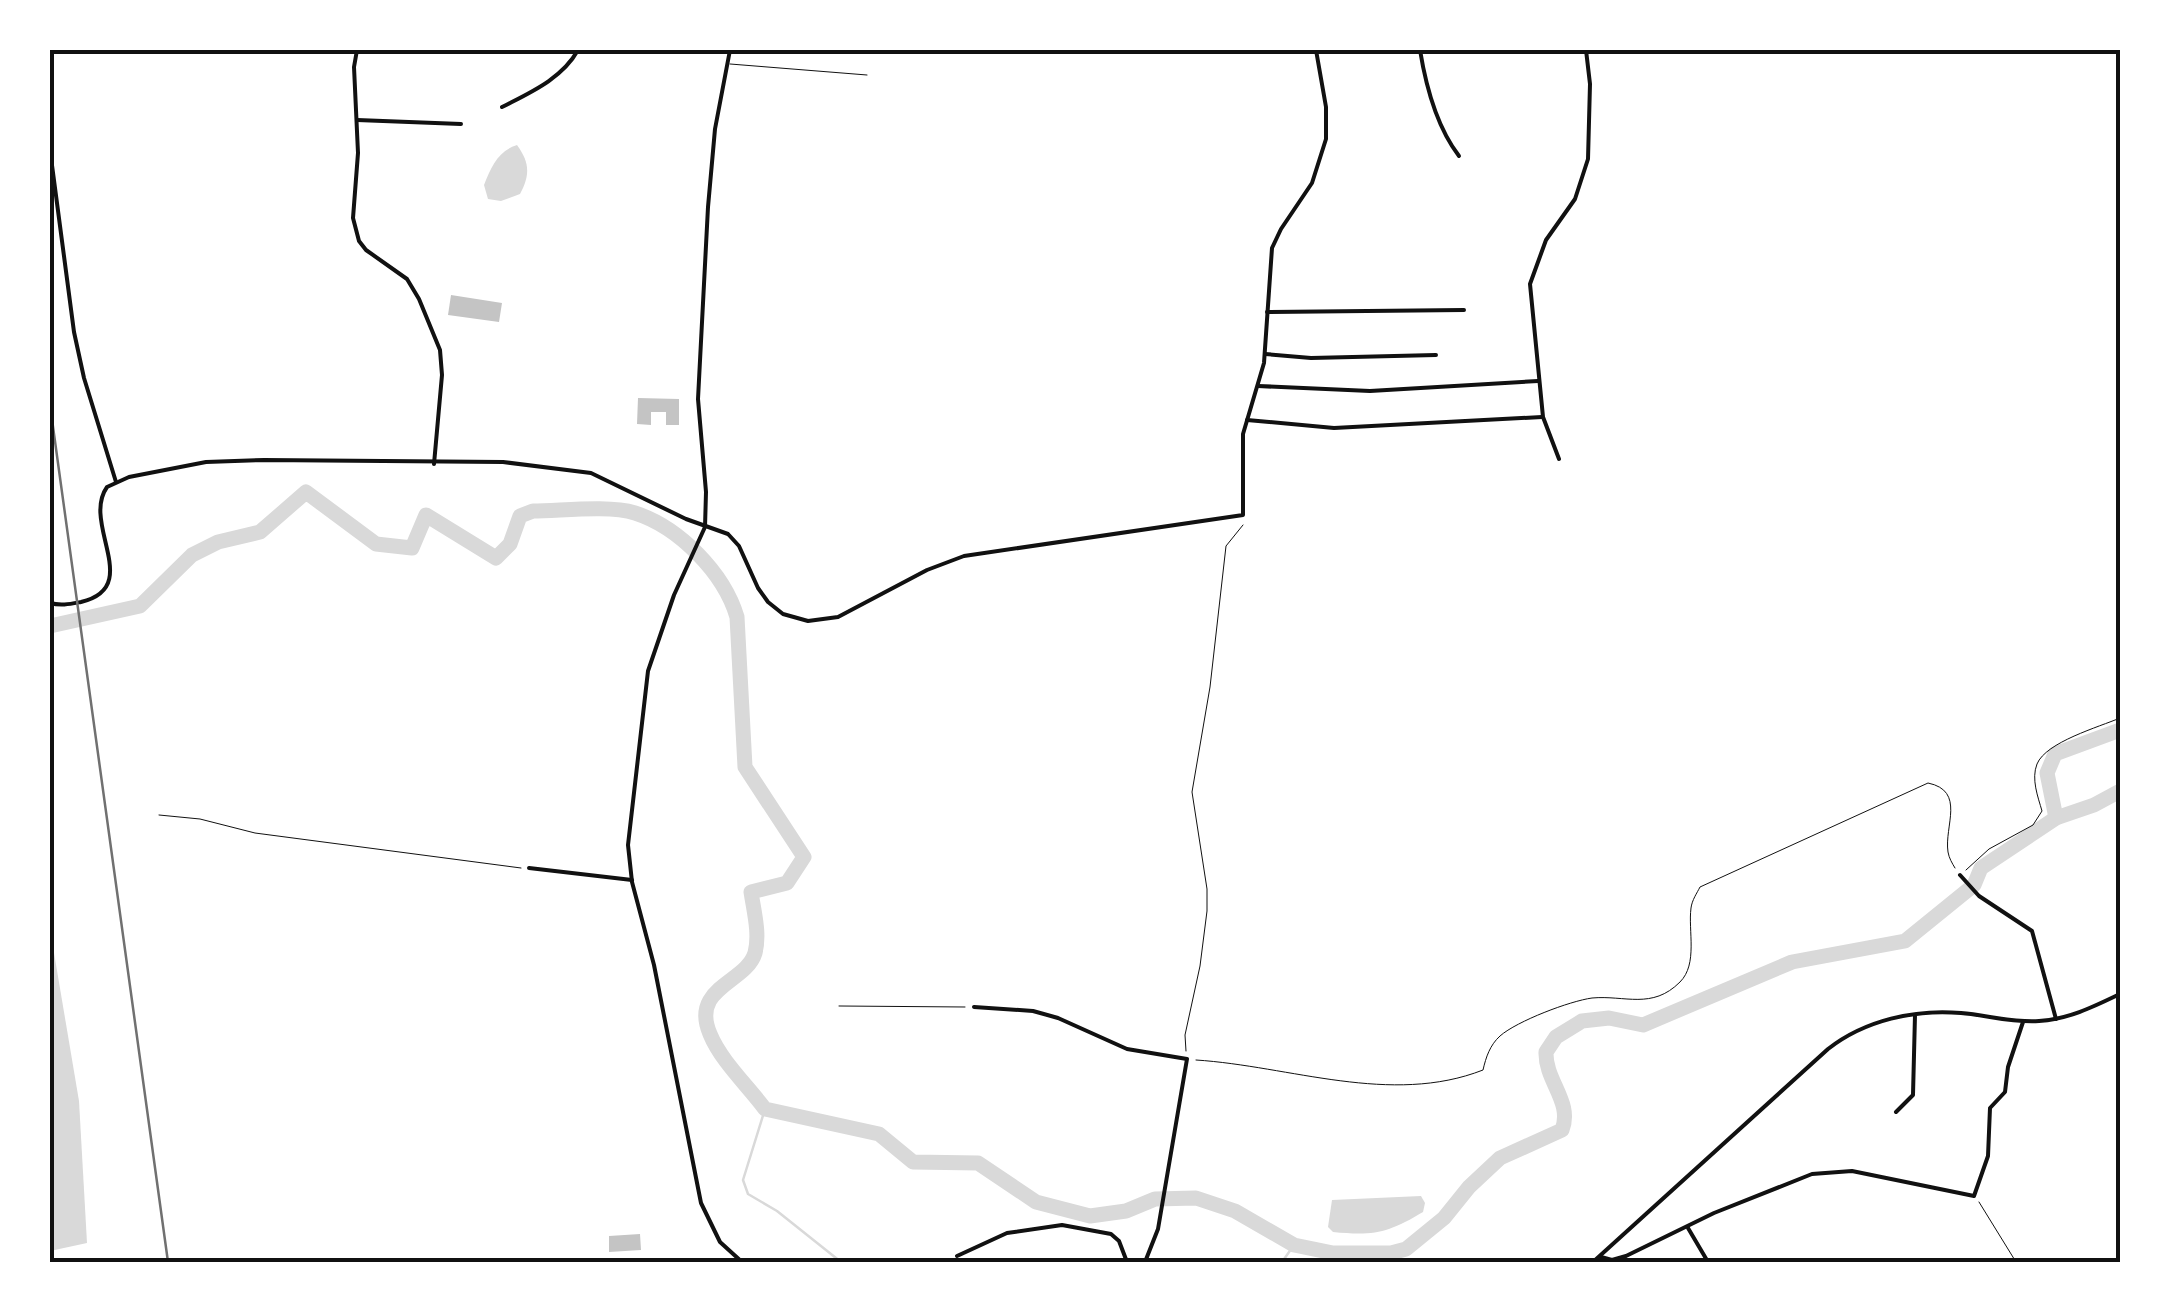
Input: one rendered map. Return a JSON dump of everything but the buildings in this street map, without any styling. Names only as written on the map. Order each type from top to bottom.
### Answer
[{"type":"street","points":[[357,50],[354,66],[358,154],[353,218],[360,242],[407,279],[420,299],[440,350],[441,390],[434,464]]},
{"type":"street","points":[[502,108],[528,96],[570,62],[578,50]]},
{"type":"street","points":[[730,50],[715,129],[708,207],[698,399],[706,492],[704,526],[658,636],[641,711],[628,845],[632,881],[654,965],[702,1203],[720,1242],[742,1262]]},
{"type":"street","points":[[50,603],[61,605],[96,598],[105,590],[110,568],[100,500],[107,487],[206,462],[503,462],[591,474],[725,532],[737,543],[758,588],[775,609],[792,618],[813,622],[838,616],[916,575],[964,556],[1242,514],[1242,448],[1265,354],[1274,242],[1312,183],[1326,139],[1326,108],[1316,50]]},
{"type":"street","points":[[1420,50],[1432,103],[1459,156]]},
{"type":"street","points":[[1558,460],[1543,417],[1530,284],[1546,240],[1575,199],[1588,159],[1590,84],[1586,50]]},
{"type":"street","points":[[357,120],[461,124]]},
{"type":"street","points":[[50,150],[74,332],[116,482]]},
{"type":"street","points":[[1267,312],[1464,310]]},
{"type":"street","points":[[1265,354],[1310,358],[1436,355]]},
{"type":"street","points":[[1258,386],[1370,391],[1540,381]]},
{"type":"street","points":[[1247,420],[1346,428],[1543,417]]},
{"type":"street","points":[[529,868],[632,881]]},
{"type":"street","points":[[1960,875],[1979,896],[2028,926],[2036,938],[2056,1019]]},
{"type":"street","points":[[1594,1262],[1838,1041],[1875,1023],[1915,1015],[1960,1013],[2023,1022],[2056,1019],[2120,994]]},
{"type":"street","points":[[974,1008],[1033,1011],[1126,1049],[1188,1060],[1158,1229],[1145,1262]]},
{"type":"street","points":[[1896,1112],[1913,1095],[1915,1015]]},
{"type":"street","points":[[1601,1256],[1618,1259],[1729,1207],[1812,1174],[1840,1170],[1974,1196],[1988,1156],[1990,1108],[2005,1092],[2008,1067],[2023,1022]]},
{"type":"street","points":[[957,1256],[1007,1233],[1062,1226],[1111,1234],[1119,1241],[1127,1262]]},
{"type":"street","points":[[1688,1228],[1708,1262]]},
{"type":"lane","points":[[728,64],[867,75]]},
{"type":"path","points":[[1242,526],[1226,546],[1210,687],[1192,792],[1207,910],[1185,1035],[1188,1060],[1418,1085],[1483,1070],[1498,1037],[1516,1024],[1588,999],[1637,1002],[1663,994],[1678,984],[1686,973],[1692,904],[1700,886],[1928,783],[1948,793],[1952,816],[1948,852],[1960,875],[1989,849],[2033,825],[2042,812],[2035,784],[2037,763],[2054,747],[2120,718]]},
{"type":"path","points":[[159,815],[200,819],[255,833],[529,868]]},
{"type":"path","points":[[839,1006],[974,1008]]},
{"type":"path","points":[[1974,1196],[2016,1262]]},
{"type":"shaded area","points":[[517,145],[527,169],[520,194],[501,201],[488,199],[484,185],[493,166],[505,151]]},
{"type":"shaded area","points":[[50,929],[79,1101],[87,1243],[50,1251]]},
{"type":"shaded area","points":[[1421,1196],[1425,1203],[1423,1212],[1390,1229],[1359,1234],[1333,1232],[1328,1227],[1332,1200]]},
{"type":"waterway","points":[[50,626],[140,606],[192,555],[218,542],[260,532],[306,492],[376,544],[412,548],[426,515],[496,558],[510,544],[520,516],[533,511],[612,509],[651,520],[698,554],[731,600],[737,617],[745,767],[804,857],[787,883],[751,892],[757,931],[755,953],[750,963],[707,1006],[706,1018],[715,1044],[765,1109],[879,1134],[913,1162],[978,1163],[1036,1202],[1090,1216],[1126,1211],[1155,1199],[1196,1198],[1235,1211],[1294,1245],[1333,1253],[1391,1253],[1406,1249],[1444,1218],[1500,1158],[1562,1130],[1564,1110],[1546,1052],[1556,1037],[1582,1021],[1609,1018],[1643,1025],[1792,962],[1905,941],[1974,885],[1981,868],[2056,818],[2120,791]]},
{"type":"waterway","points":[[2056,818],[2047,773],[2055,754],[2120,730]]},
{"type":"waterway","points":[[765,1109],[743,1180],[748,1194],[777,1211],[841,1262]]},
{"type":"waterway","points":[[1282,1262],[1294,1245]]},
{"type":"railway","points":[[50,405],[168,1262]]}]
